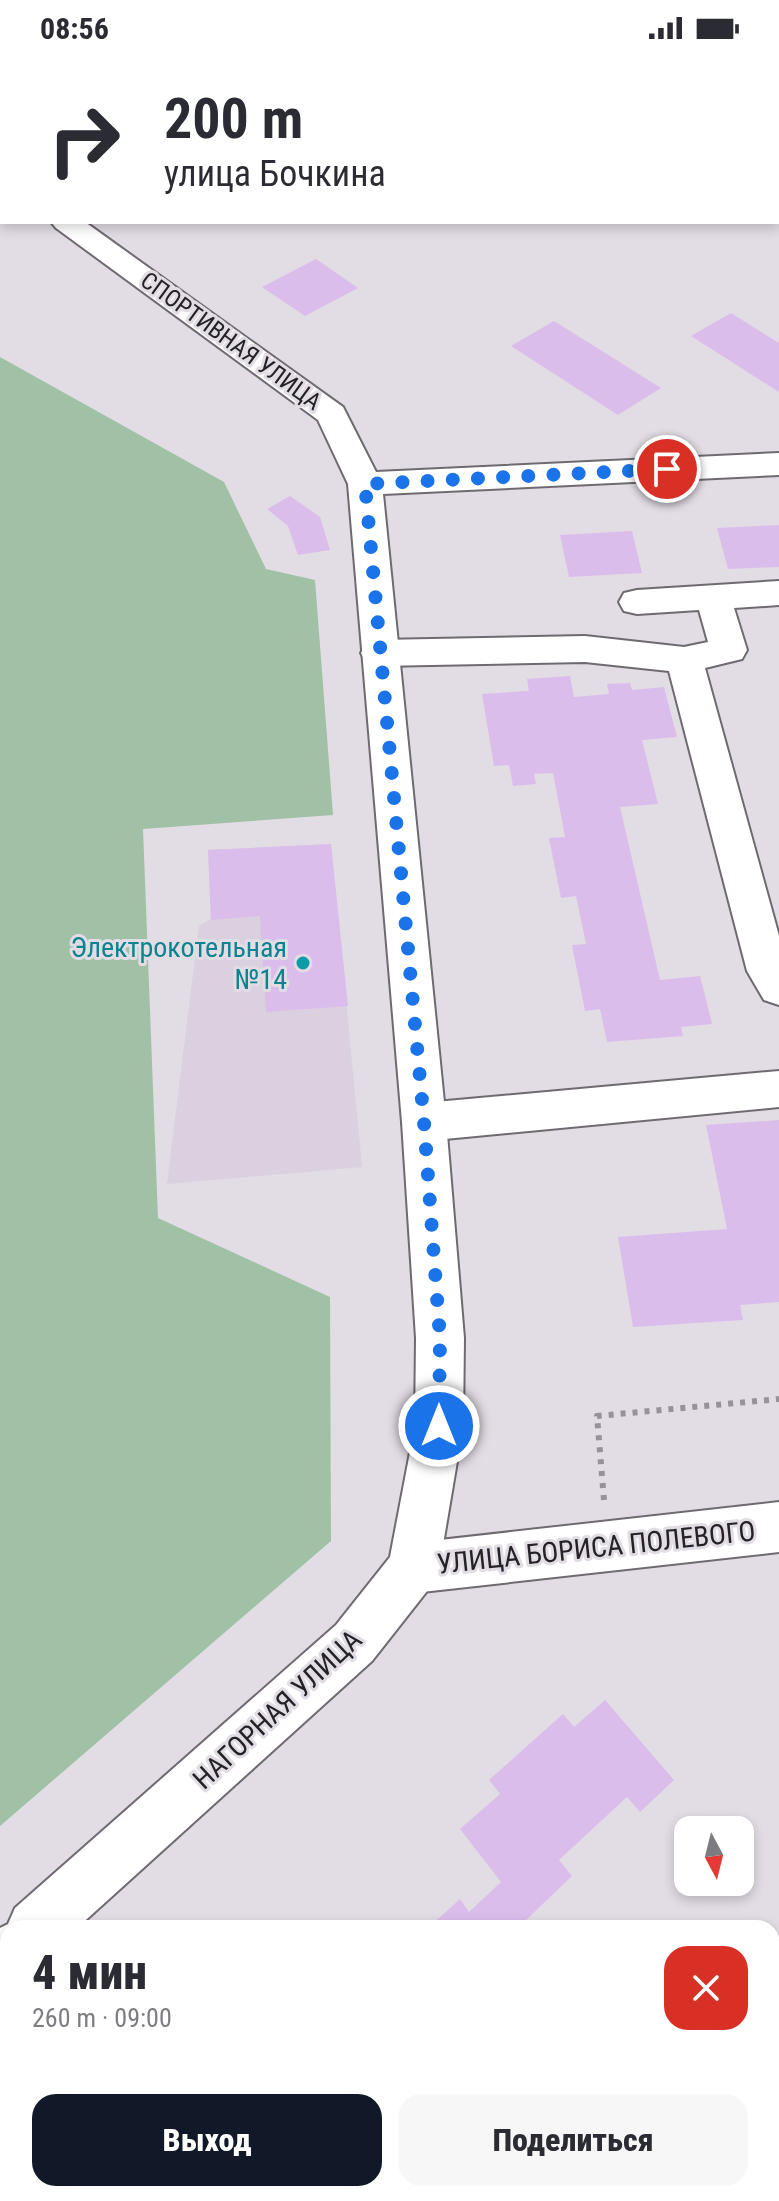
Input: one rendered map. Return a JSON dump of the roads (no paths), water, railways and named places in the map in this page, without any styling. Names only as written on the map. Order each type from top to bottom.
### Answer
[{"type":"main road","name":"СПОРТИВНАЯ УЛИЦА","points":[[69,224],[332,414],[365,484]]},
{"type":"main road","points":[[365,484],[779,464]]},
{"type":"main road","name":"НАГОРНАЯ УЛИЦА","points":[[44,1920],[354,1643],[413,1568],[439,1426],[440,1338],[424,1122],[365,484]]},
{"type":"main road","points":[[637,602],[779,593]]},
{"type":"main road","points":[[379,653],[585,649],[684,660],[729,650],[713,597]]},
{"type":"main road","points":[[684,660],[768,971],[779,988]]},
{"type":"main road","points":[[424,1122],[779,1089]]},
{"type":"main road","name":"УЛИЦА БОРИСА ПОЛЕВОГО","points":[[413,1568],[779,1527]]},
{"type":"place","name":"Электрокотельная №14","points":[[303,963]]}]
